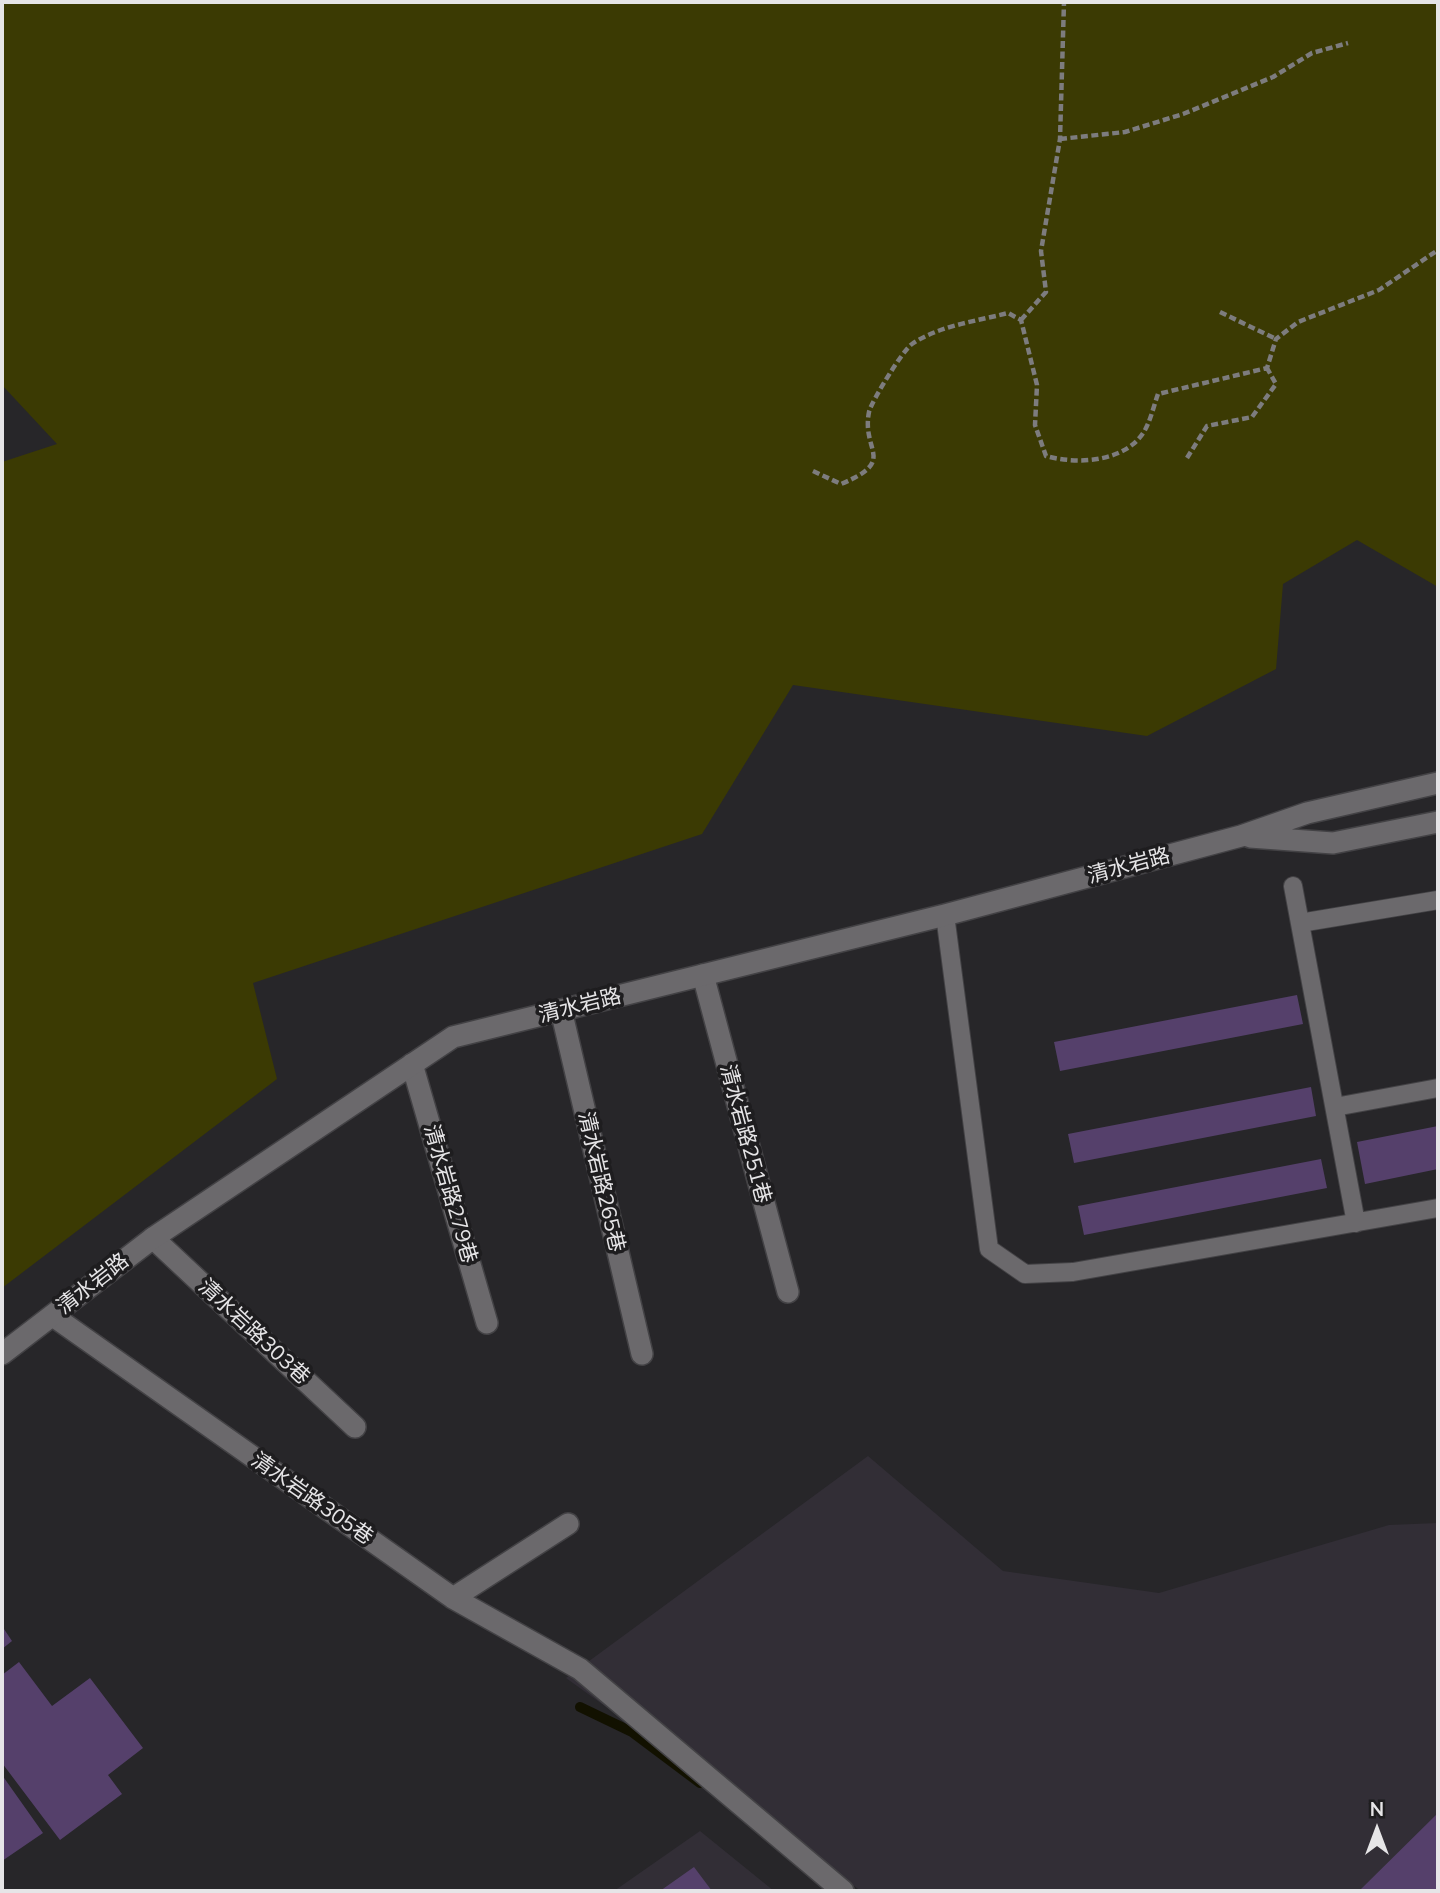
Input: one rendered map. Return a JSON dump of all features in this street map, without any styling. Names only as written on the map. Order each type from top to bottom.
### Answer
[{"type":"street","name":"清水岩路","points":[[2,1354],[153,1238],[453,1037],[946,915],[1241,836],[1307,813],[1438,783]]},
{"type":"street","name":"清水岩路","points":[[1241,836],[1333,843],[1438,822]]},
{"type":"street","name":"清水岩路251巷","points":[[703,975],[788,1292]]},
{"type":"street","name":"清水岩路265巷","points":[[561,1010],[642,1354]]},
{"type":"street","name":"清水岩路279巷","points":[[412,1064],[487,1323]]},
{"type":"street","name":"清水岩路303巷","points":[[153,1238],[355,1427]]},
{"type":"street","name":"清水岩路305巷","points":[[53,1316],[453,1598],[580,1669],[843,1891]]},
{"type":"street","points":[[453,1598],[568,1524]]},
{"type":"lane","points":[[1293,886],[1356,1223]]},
{"type":"lane","points":[[1300,923],[1438,900]]},
{"type":"lane","points":[[946,915],[989,1249],[1025,1274],[1073,1272],[1438,1209]]},
{"type":"lane","points":[[1335,1107],[1438,1088]]},
{"type":"path","points":[[1021,320],[1046,292],[1041,251],[1060,139],[1064,2]]},
{"type":"path","points":[[1060,139],[1125,132],[1183,114],[1273,77],[1312,53],[1348,43]]},
{"type":"path","points":[[1187,458],[1207,426],[1252,417],[1276,384],[1267,368],[1276,338],[1298,322],[1379,290],[1438,250]]},
{"type":"path","points":[[1220,312],[1276,338]]},
{"type":"path","points":[[813,471],[841,484],[866,474],[875,457],[869,411],[909,346],[929,334],[1008,313],[1021,320],[1037,385],[1035,425],[1046,456],[1063,461],[1116,456],[1144,432],[1158,394],[1267,368]]},
{"type":"shaded area","points":[[2,2],[1438,2],[1438,587],[1357,540],[1283,584],[1276,669],[1147,736],[793,685],[702,834],[253,983],[277,1079],[2,1288],[2,462],[57,444],[2,385]]},
{"type":"shaded area","points":[[868,1456],[1003,1571],[1159,1593],[1389,1525],[1438,1523],[1438,1891],[861,1891],[566,1678]]},
{"type":"shaded area","points":[[700,1831],[774,1891],[614,1891]]},
{"type":"building","points":[[1297,995],[1303,1024],[1060,1071],[1054,1042]]},
{"type":"building","points":[[1311,1087],[1316,1116],[1074,1163],[1068,1134]]},
{"type":"building","points":[[1438,1126],[1438,1169],[1365,1184],[1357,1142]]},
{"type":"building","points":[[1321,1159],[1327,1188],[1084,1235],[1078,1206]]},
{"type":"building","points":[[2,1626],[12,1641],[2,1649]]},
{"type":"building","points":[[19,1662],[52,1706],[90,1678],[143,1748],[108,1775],[122,1794],[60,1840],[2,1763],[2,1675]]},
{"type":"building","points":[[2,1775],[43,1833],[2,1861]]},
{"type":"building","points":[[1438,1813],[1438,1891],[1359,1891]]},
{"type":"building","points":[[694,1867],[712,1891],[660,1891]]},
{"type":"waterway","points":[[580,1707],[632,1732],[700,1783]]}]
